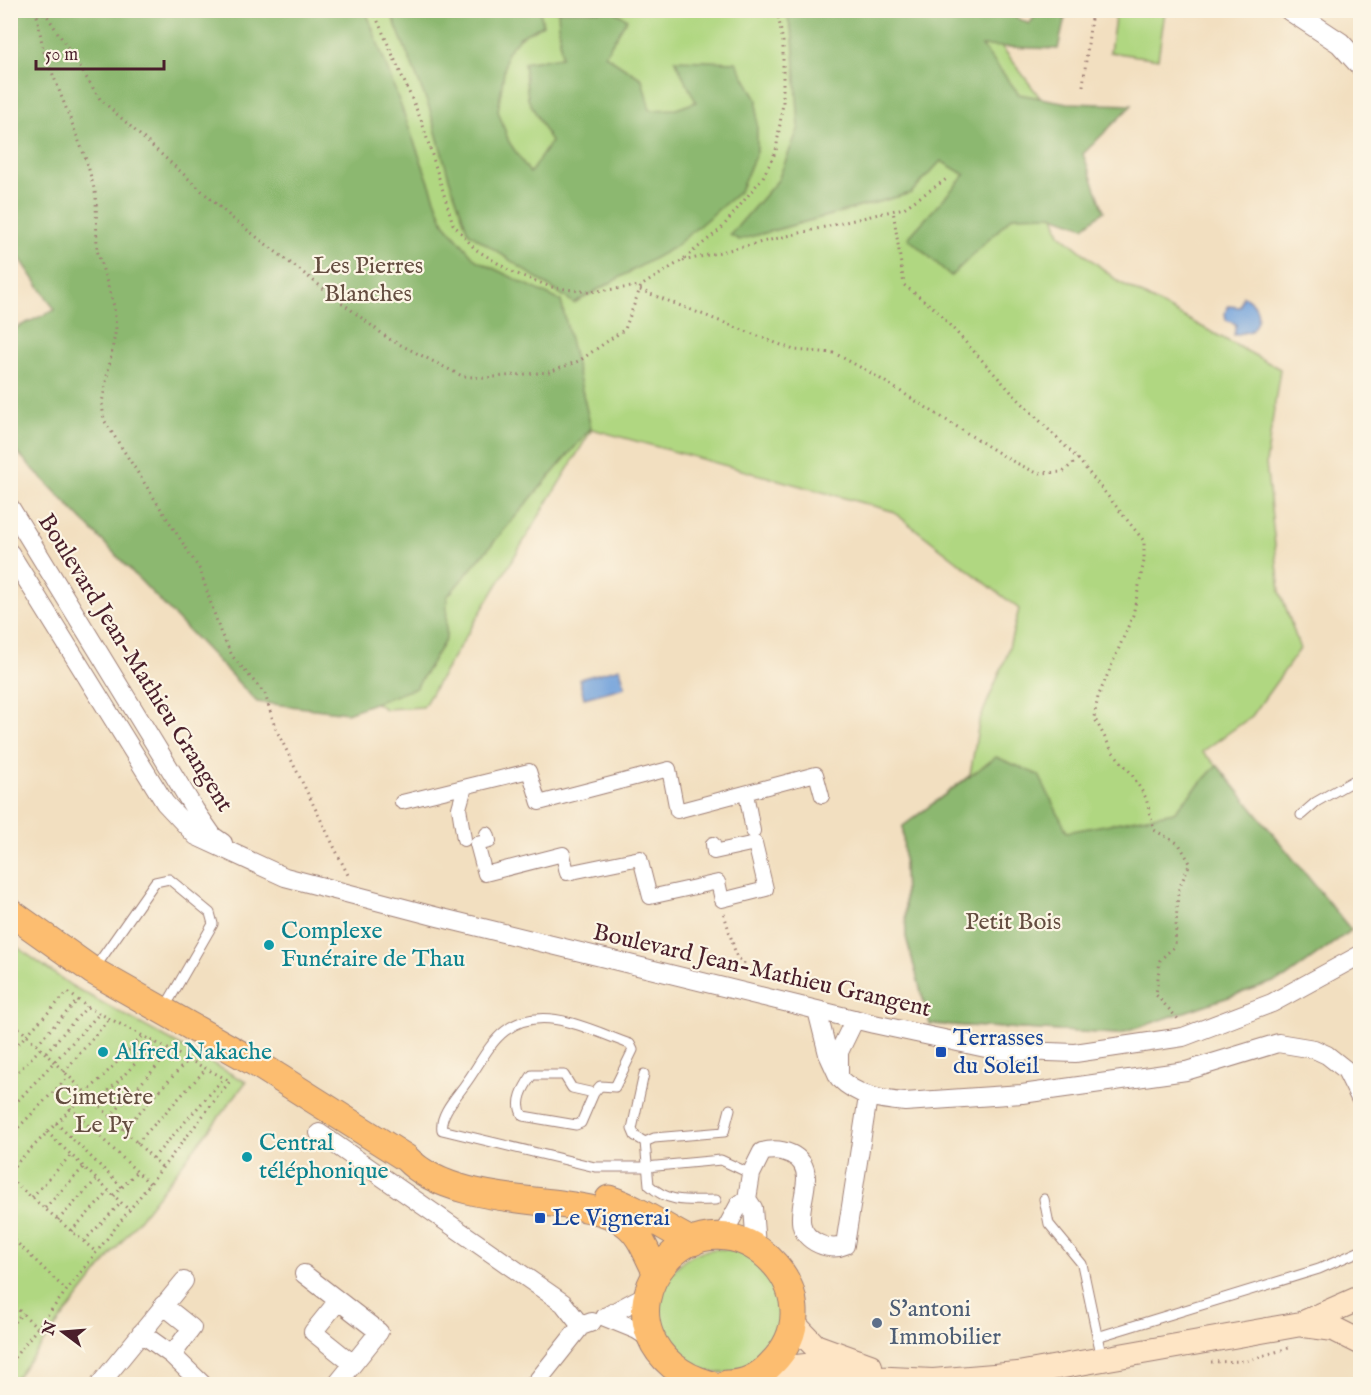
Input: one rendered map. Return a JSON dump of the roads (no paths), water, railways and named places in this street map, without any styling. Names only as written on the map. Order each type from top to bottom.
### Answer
[{"type":"main road","points":[[10,912],[93,971],[259,1065],[406,1158],[418,1172],[447,1183],[499,1196],[591,1210],[625,1223],[643,1242],[652,1284],[646,1317],[651,1339],[672,1376],[709,1384]]},
{"type":"main road","points":[[406,1158],[423,1157],[450,1168],[502,1180],[601,1196],[631,1206],[659,1225],[705,1240],[738,1239],[756,1246],[774,1260],[787,1279],[793,1301],[793,1323],[788,1341],[778,1357],[765,1370]]},
{"type":"main road","points":[[652,1284],[672,1254],[705,1240]]},
{"type":"main road","points":[[1301,1334],[1360,1298]]},
{"type":"main road","points":[[793,1323],[815,1346],[900,1378]]},
{"type":"main road","points":[[727,1384],[734,1384],[765,1370],[806,1366],[870,1378],[933,1381],[982,1378],[1099,1348],[1301,1334],[1334,1329],[1360,1342]]},
{"type":"street","points":[[1290,10],[1340,43],[1360,65]]},
{"type":"street","name":"Boulevard Jean-Mathieu Grangent","points":[[10,507],[195,810],[213,836],[252,863]]},
{"type":"street","name":"Boulevard Jean-Mathieu Grangent","points":[[10,553],[165,803],[196,836],[285,876],[357,896],[817,1010],[995,1050],[1038,1053],[1106,1049],[1191,1033],[1272,1003],[1360,956]]},
{"type":"street","points":[[402,802],[530,771],[539,803],[669,769],[677,812],[816,774],[822,796]]},
{"type":"street","points":[[464,839],[459,807],[465,787]]},
{"type":"street","points":[[746,793],[753,831]]},
{"type":"street","points":[[487,834],[489,840],[477,844],[485,874],[563,854],[567,873],[640,858],[650,897],[718,882],[722,900],[766,889],[755,843],[714,852],[713,844]]},
{"type":"street","points":[[817,1010],[828,1054],[838,1078],[868,1096],[905,1102],[1022,1094],[1186,1071],[1278,1043],[1314,1049],[1327,1055],[1346,1070],[1360,1098]]},
{"type":"street","points":[[838,1078],[839,1052],[855,1019]]},
{"type":"street","points":[[756,1246],[753,1208],[747,1199],[751,1174],[762,1152],[777,1148],[795,1156],[806,1178],[800,1210],[802,1227],[814,1241],[823,1245],[835,1248],[845,1245],[868,1096]]},
{"type":"street","points":[[320,1133],[563,1303],[581,1326]]},
{"type":"street","points":[[705,1240],[727,1227],[739,1205],[747,1199]]},
{"type":"street","points":[[304,1274],[379,1332],[337,1384]]},
{"type":"street","points":[[101,1383],[184,1281]]},
{"type":"street","points":[[535,1384],[581,1326],[604,1317],[652,1284]]},
{"type":"street","points":[[338,1301],[313,1332],[352,1364]]},
{"type":"street","points":[[164,1305],[192,1328],[172,1355]]},
{"type":"street","points":[[604,1317],[637,1330],[651,1339]]},
{"type":"street","points":[[141,1333],[172,1355],[202,1384]]},
{"type":"lane","points":[[1301,815],[1316,802],[1358,779],[1360,804]]},
{"type":"lane","points":[[93,971],[155,882],[169,879],[210,914],[213,924],[163,1011]]},
{"type":"lane","points":[[594,1093],[572,1088],[564,1075],[537,1073],[532,1075],[521,1092],[519,1110],[523,1116],[576,1125],[581,1123],[594,1093],[600,1086],[615,1087],[633,1050],[630,1044],[550,1017],[520,1021],[503,1032],[452,1102],[442,1122],[442,1130],[595,1167],[646,1167],[721,1160],[751,1174]]},
{"type":"lane","points":[[644,1074],[632,1130],[635,1136],[645,1142]]},
{"type":"lane","points":[[645,1142],[654,1138],[724,1132],[730,1109]]},
{"type":"lane","points":[[645,1142],[649,1185],[659,1195],[674,1201],[716,1200]]},
{"type":"lane","points":[[1044,1199],[1049,1224],[1082,1263],[1099,1348],[1319,1269],[1360,1251]]},
{"type":"water","points":[[1243,296],[1255,306],[1257,321],[1251,331],[1234,335],[1236,324],[1226,320],[1225,313],[1228,306],[1240,307]]},
{"type":"water","points":[[620,668],[625,687],[584,698],[579,679]]},
{"type":"place","name":"Complexe Funéraire de Thau","points":[[269,945]]},
{"type":"place","name":"Alfred Nakache","points":[[103,1052]]},
{"type":"place","name":"Terrasses du Soleil","points":[[941,1052]]},
{"type":"place","name":"Central téléphonique","points":[[247,1157]]},
{"type":"place","name":"Le Vignerai","points":[[540,1218]]},
{"type":"place","name":"S'antoni Immobilier","points":[[877,1323]]},
{"type":"park label","name":"Les Pierres Blanches","points":[[368,280]]},
{"type":"park label","name":"Petit Bois","points":[[1013,922]]},
{"type":"park label","name":"Cimetière Le Py","points":[[104,1111]]}]
